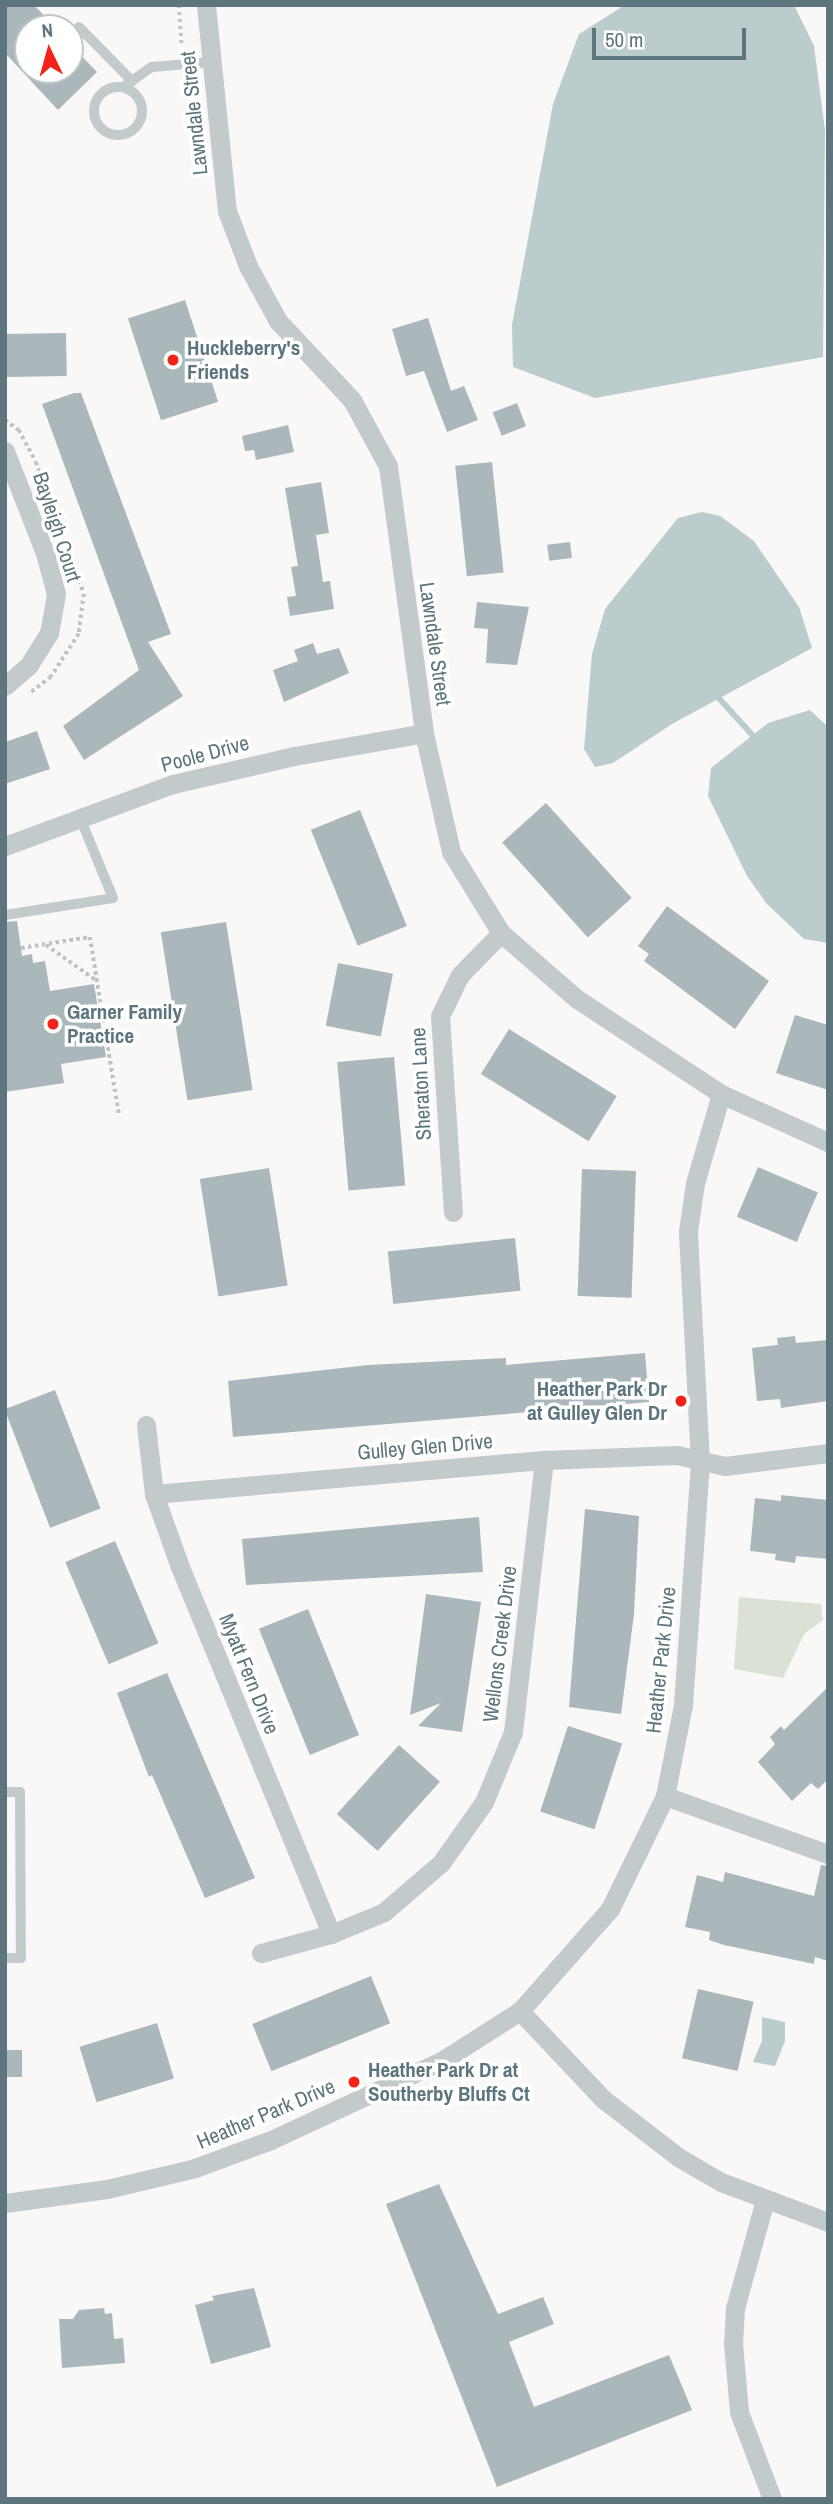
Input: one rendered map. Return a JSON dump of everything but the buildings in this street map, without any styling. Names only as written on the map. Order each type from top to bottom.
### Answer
[{"type":"street","name":"Lawndale Street","points":[[206,5],[227,211],[248,266],[278,321],[352,400],[388,466],[425,733],[451,852],[501,933],[577,999],[721,1094],[828,1142]]},
{"type":"street","name":"Bayleigh Court","points":[[5,451],[45,553],[56,594],[49,633],[29,666],[5,686]]},
{"type":"street","name":"Poole Drive","points":[[5,846],[173,784],[294,756],[425,733]]},
{"type":"street","name":"Sheraton Lane","points":[[453,1212],[440,1016],[460,975],[501,933]]},
{"type":"street","name":"Heather Park Drive","points":[[5,2203],[107,2189],[195,2168],[236,2153],[443,2060],[520,2011],[610,1909],[665,1796],[683,1705],[700,1462],[688,1231],[695,1183],[721,1094]]},
{"type":"street","name":"Myatt Fern Drive","points":[[146,1425],[154,1494],[331,1934]]},
{"type":"street","name":"Gulley Glen Drive","points":[[154,1494],[544,1460],[677,1455],[726,1466],[828,1453]]},
{"type":"street","name":"Wellons Creek Drive","points":[[261,1953],[331,1934],[384,1912],[441,1863],[484,1802],[513,1732],[544,1460]]},
{"type":"street","points":[[665,1796],[828,1854]]},
{"type":"street","points":[[520,2011],[603,2098],[659,2142],[722,2182],[828,2222]]},
{"type":"street","points":[[765,2200],[735,2308],[733,2343],[739,2412],[772,2499]]},
{"type":"lane","points":[[84,32],[132,81]]},
{"type":"lane","points":[[122,87],[136,94],[142,116],[134,129],[113,134],[99,125],[96,102],[107,90],[122,87],[152,67],[212,62]]},
{"type":"lane","points":[[5,915],[113,898],[81,820]]},
{"type":"lane","points":[[5,1792],[20,1792],[21,1944],[21,1958],[5,1958]]},
{"type":"path","points":[[179,5],[182,44]]},
{"type":"path","points":[[21,948],[90,937],[119,1114]]},
{"type":"path","points":[[44,944],[97,981]]},
{"type":"shaded area","points":[[625,5],[794,5],[814,46],[825,130],[823,357],[595,398],[513,367],[512,325],[553,104],[579,34]]},
{"type":"shaded area","points":[[702,512],[720,516],[754,541],[799,607],[812,648],[672,724],[613,763],[595,767],[584,749],[592,654],[605,609],[678,518]]},
{"type":"shaded area","points":[[810,710],[828,727],[828,943],[804,939],[767,904],[747,876],[708,796],[711,768],[768,723]]},
{"type":"shaded area","points":[[739,1597],[821,1604],[823,1620],[804,1634],[783,1678],[734,1669]]},
{"type":"shaded area","points":[[762,2017],[785,2022],[785,2041],[775,2066],[753,2062],[762,2041]]},
{"type":"waterway","points":[[717,696],[756,739]]},
{"type":"place","name":"Huckleberry's Friends","points":[[173,360]]},
{"type":"place","name":"Garner Family Practice","points":[[53,1024]]},
{"type":"place","name":"Heather Park Dr at Gulley Glen Dr","points":[[681,1401]]},
{"type":"place","name":"Heather Park Dr at Southerby Bluffs Ct","points":[[354,2082]]}]
